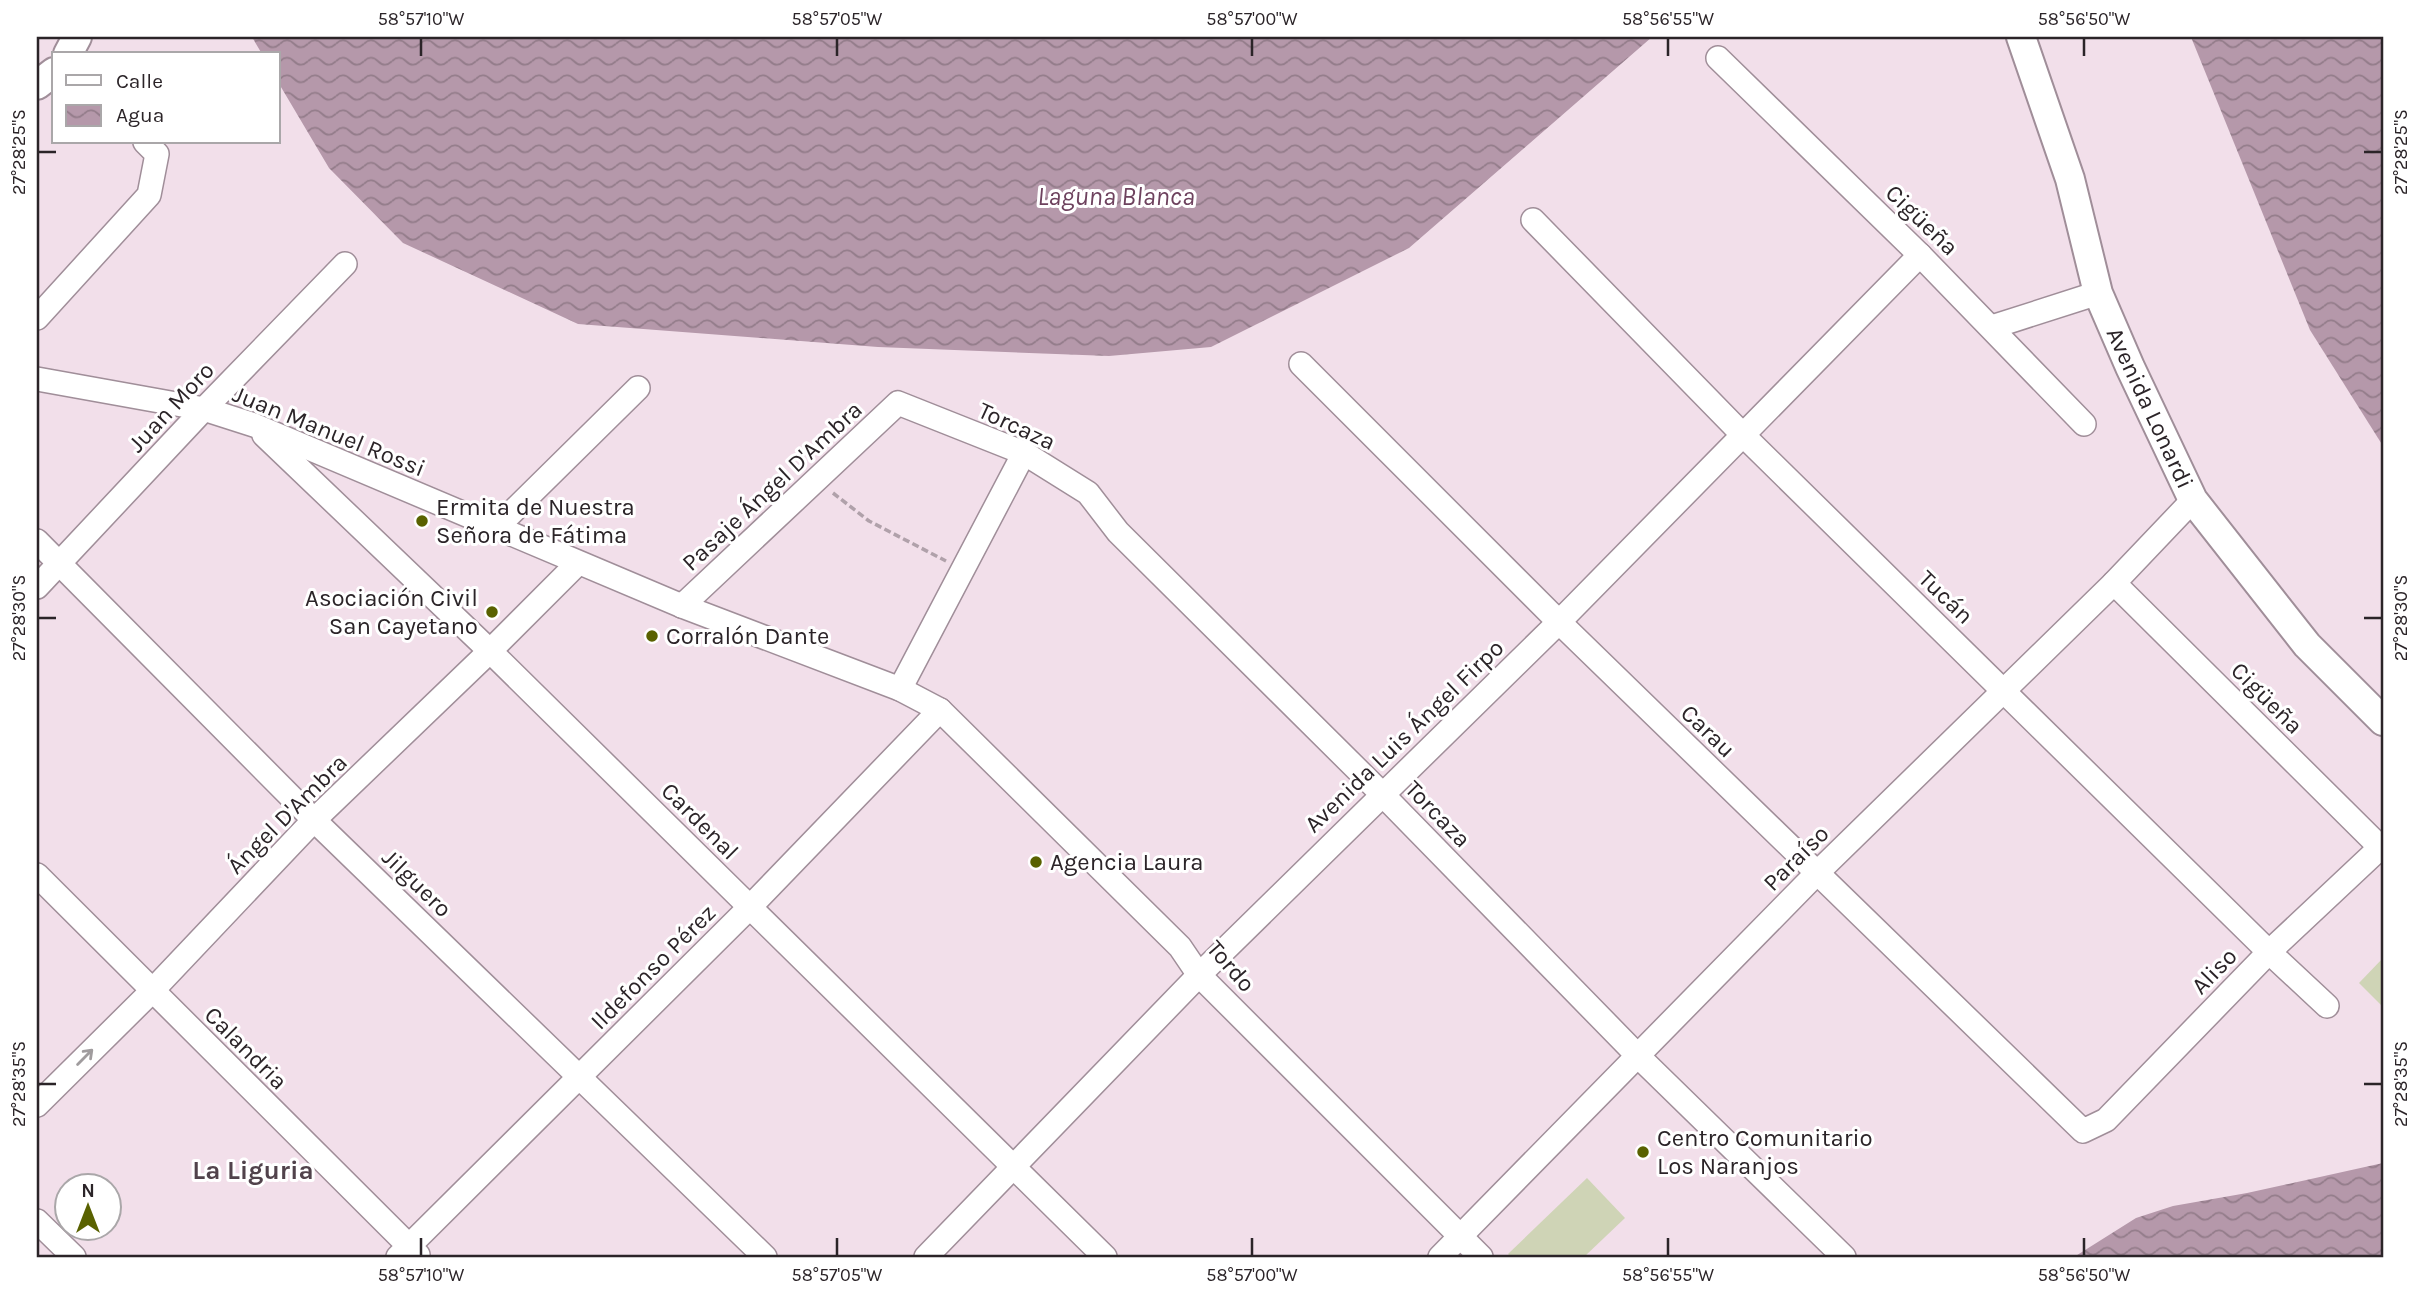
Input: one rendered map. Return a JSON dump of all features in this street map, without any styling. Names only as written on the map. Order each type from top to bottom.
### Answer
[{"type":"street","name":"Avenida Lonardi","points":[[2021,37],[2070,179],[2098,293],[2193,500],[2306,645],[2383,721]]},
{"type":"street","name":"Cigüeña","points":[[1718,58],[1920,255],[2084,424]]},
{"type":"street","points":[[37,85],[52,74]]},
{"type":"street","points":[[37,318],[149,195],[151,148]]},
{"type":"street","name":"Tucán","points":[[1533,220],[1743,435],[2327,1006]]},
{"type":"street","name":"Avenida Luis Ángel Firpo","points":[[926,1257],[1199,975],[1559,622],[1920,255]]},
{"type":"street","name":"Juan Moro","points":[[37,587],[345,264]]},
{"type":"street","points":[[1992,327],[2098,293]]},
{"type":"street","name":"Carau","points":[[1301,364],[1559,622],[2083,1131]]},
{"type":"street","name":"Juan Manuel Rossi","points":[[37,379],[204,409],[254,425],[682,606],[900,689],[940,710]]},
{"type":"street","points":[[496,528],[638,388]]},
{"type":"street","name":"Torcaza","points":[[898,403],[1024,453],[1088,493],[1118,533],[1382,794],[1638,1056],[1844,1257]]},
{"type":"street","name":"Pasaje Ángel D'Ambra","points":[[682,606],[898,403]]},
{"type":"street","name":"Cardenal","points":[[254,425],[490,650],[1105,1257]]},
{"type":"street","points":[[900,689],[1024,453]]},
{"type":"street","name":"Paraíso","points":[[1440,1257],[1817,873],[2114,583],[2193,500]]},
{"type":"street","name":"Jilguero","points":[[37,541],[314,820],[765,1257]]},
{"type":"street","name":"Ángel D'Ambra","points":[[37,1105],[151,992],[314,820],[578,563]]},
{"type":"street","name":"Cigüeña","points":[[2114,583],[2382,848]]},
{"type":"street","name":"Ildefonso Pérez","points":[[409,1254],[940,710]]},
{"type":"street","name":"Tordo","points":[[940,710],[1180,947],[1199,975],[1481,1257]]},
{"type":"street","name":"Aliso","points":[[2083,1131],[2106,1120],[2269,952],[2382,848]]},
{"type":"street","name":"Calandria","points":[[37,876],[409,1254]]},
{"type":"street","points":[[37,1220],[74,1257]]},
{"type":"path","points":[[817,480],[869,521],[963,570]]},
{"type":"green space","points":[[2383,958],[2383,1007],[2359,983]]},
{"type":"green space","points":[[1587,1178],[1625,1218],[1584,1257],[1511,1257],[1508,1254]]},
{"type":"water","name":"Laguna Blanca","points":[[252,37],[1652,37],[1409,248],[1211,347],[1109,356],[878,347],[578,324],[403,243],[329,168],[280,85],[280,52],[261,52]]},
{"type":"water","points":[[2191,37],[2383,37],[2383,446],[2310,330]]},
{"type":"water","points":[[2383,1163],[2383,1257],[2074,1257],[2136,1218],[2173,1206],[2247,1193]]},
{"type":"place","name":"Ermita de Nuestra Señora de Fátima","points":[[422,521]]},
{"type":"place","name":"Asociación Civil San Cayetano","points":[[492,612]]},
{"type":"place","name":"Corralón Dante","points":[[652,636]]},
{"type":"place","name":"Agencia Laura","points":[[1036,862]]},
{"type":"place","name":"Centro Comunitario Los Naranjos","points":[[1643,1152]]},
{"type":"district","name":"La Liguria","points":[[253,1170]]}]
